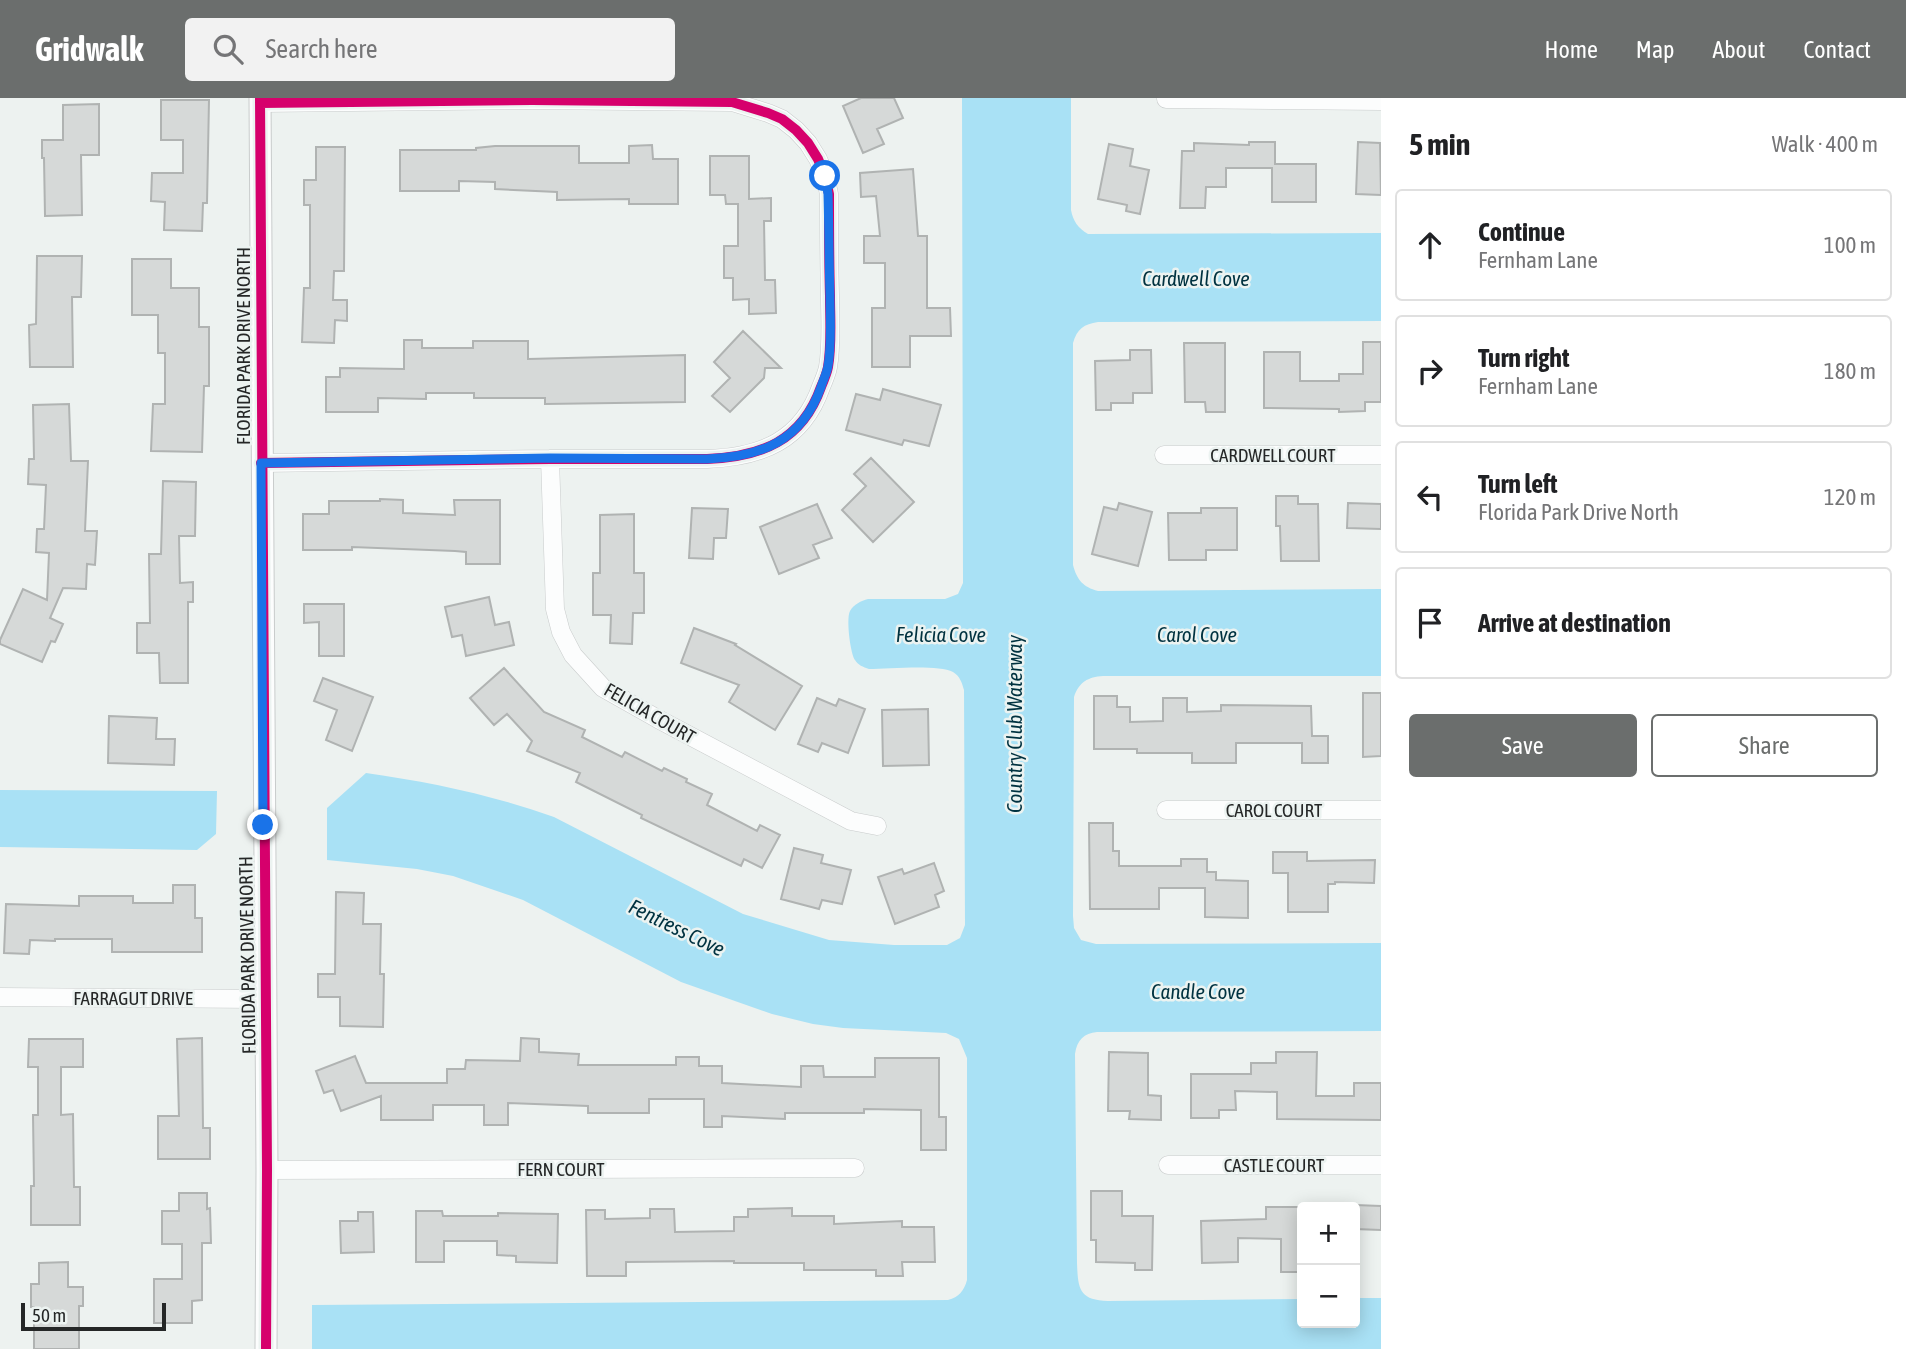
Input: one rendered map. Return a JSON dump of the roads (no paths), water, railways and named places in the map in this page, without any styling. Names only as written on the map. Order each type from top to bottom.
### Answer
[{"type":"street","points":[[260,101],[532,99],[732,102],[782,119],[808,143],[821,167],[828,194],[830,326],[828,367],[816,403],[800,424],[785,437],[752,454],[731,458],[261,463]]},
{"type":"street","points":[[1166,99],[1381,101]]},
{"type":"street","name":"FLORIDA PARK DRIVE NORTH","points":[[260,101],[266,1349]]},
{"type":"street","name":"CARDWELL COURT","points":[[1164,455],[1381,454]]},
{"type":"street","name":"FELICIA COURT","points":[[550,458],[555,610],[561,632],[584,669],[603,688],[658,719],[851,821],[877,826]]},
{"type":"street","name":"CAROL COURT","points":[[1166,810],[1381,810]]},
{"type":"street","name":"FARRAGUT DRIVE","points":[[0,997],[265,999]]},
{"type":"street","name":"CASTLE COURT","points":[[1168,1165],[1381,1165]]},
{"type":"street","name":"FERN COURT","points":[[267,1170],[855,1168]]},
{"type":"water","points":[[962,98],[1071,98],[1071,210],[1076,224],[1088,234],[1381,233],[1381,321],[1098,322],[1082,328],[1075,338],[1073,565],[1081,582],[1098,591],[1381,589],[1381,676],[1103,676],[1085,681],[1074,697],[1073,916],[1074,928],[1081,940],[1096,944],[1381,943],[1381,1031],[1097,1032],[1082,1038],[1075,1054],[1077,1263],[1078,1280],[1086,1295],[1108,1301],[1297,1299],[1297,1328],[1360,1328],[1360,1298],[1381,1298],[1381,1349],[312,1349],[312,1305],[948,1300],[958,1295],[967,1280],[967,1058],[959,1039],[946,1033],[813,1024],[772,1014],[681,982],[523,900],[453,876],[417,869],[327,860],[327,808],[366,773],[461,790],[554,817],[743,914],[829,940],[894,945],[947,945],[960,938],[965,925],[964,690],[959,678],[946,670],[869,669],[861,666],[853,656],[848,620],[852,609],[868,599],[945,599],[958,594],[963,583]]},
{"type":"water","points":[[0,790],[217,791],[216,834],[197,850],[0,847]]},
{"type":"water label","name":"Cardwell Cove","points":[[1196,278]]},
{"type":"water label","name":"Felicia Cove","points":[[941,634]]},
{"type":"water label","name":"Carol Cove","points":[[1197,634]]},
{"type":"water label","name":"Country Club Waterway","points":[[1014,724]]},
{"type":"water label","name":"Fentress Cove","points":[[677,927]]},
{"type":"water label","name":"Candle Cove","points":[[1198,991]]}]
